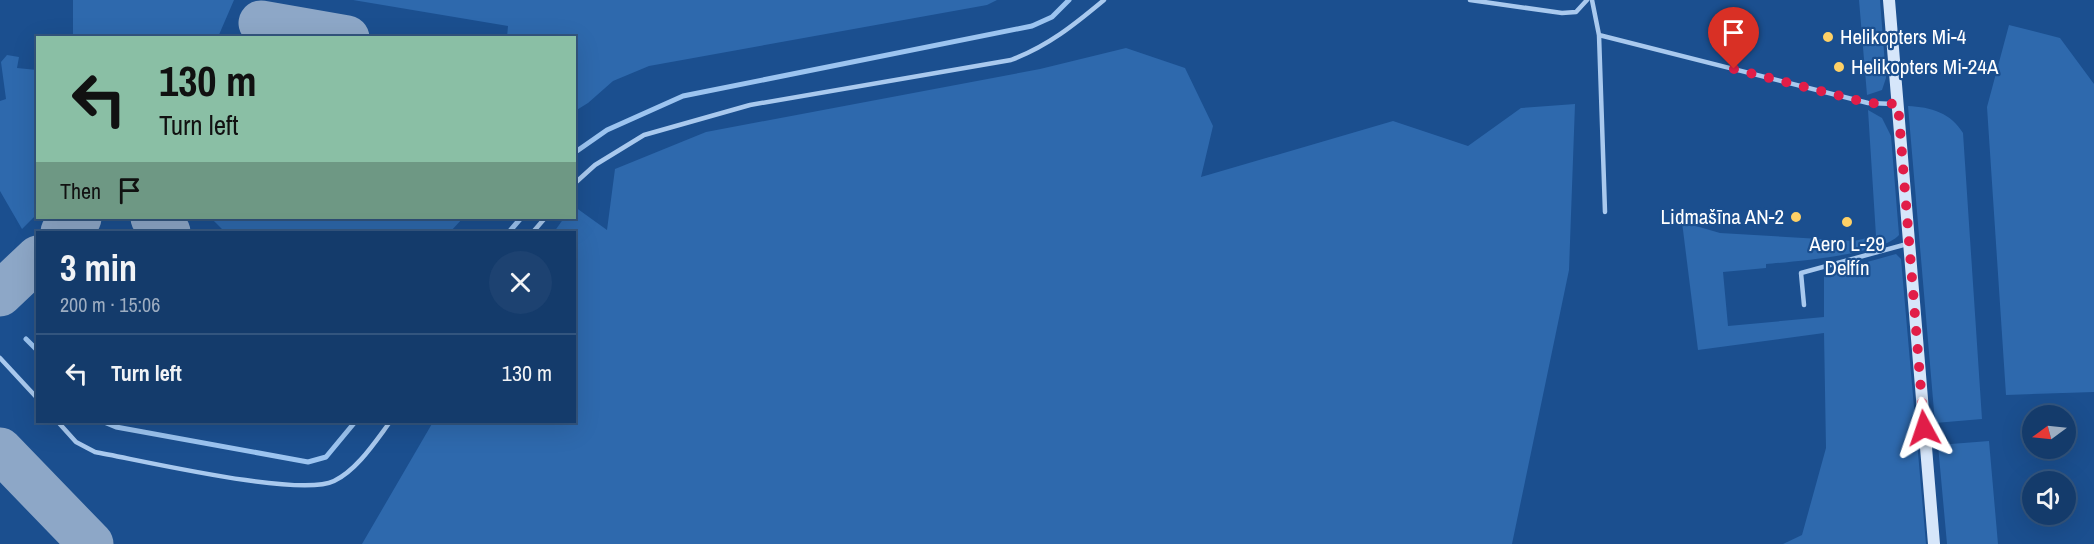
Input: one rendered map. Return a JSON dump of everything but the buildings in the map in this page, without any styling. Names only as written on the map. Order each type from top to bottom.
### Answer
[{"type":"main road","points":[[1889,0],[1934,544]]},
{"type":"lane","points":[[576,182],[595,165],[644,135],[750,105],[1011,60],[1038,50],[1068,30],[1104,0]]},
{"type":"lane","points":[[1470,0],[1562,13],[1576,12],[1587,0]]},
{"type":"lane","points":[[1592,0],[1599,35],[1605,212]]},
{"type":"lane","points":[[1599,35],[1842,100],[1898,104]]},
{"type":"lane","points":[[534,231],[543,219]]},
{"type":"lane","points":[[1804,305],[1801,273],[1910,243]]},
{"type":"lane","points":[[0,358],[36,397]]},
{"type":"lane","points":[[59,423],[76,442],[95,452],[289,487],[333,482],[348,472],[389,423]]},
{"type":"shaded area","points":[[73,0],[234,0],[218,36],[73,36]]},
{"type":"shaded area","points":[[353,0],[997,0],[987,5],[649,66],[613,81],[576,110],[576,36],[507,36],[508,26]]},
{"type":"shaded area","points":[[1859,0],[1880,0],[1886,78],[1882,90],[1867,95]]},
{"type":"shaded area","points":[[2009,25],[2060,38],[2094,84],[2094,392],[2006,395],[1987,107]]},
{"type":"shaded area","points":[[1126,48],[1185,68],[1213,126],[1201,177],[1393,121],[1468,146],[1521,108],[1575,104],[1569,270],[1512,544],[362,544],[432,423],[576,423],[576,231],[555,231],[563,219],[576,219],[576,208],[607,230],[615,169],[706,132],[1040,69]]},
{"type":"shaded area","points":[[7,55],[19,57],[17,68],[36,70],[36,215],[22,229],[0,191],[0,101],[6,99],[1,62]]},
{"type":"shaded area","points":[[1908,106],[1940,112],[1953,120],[1963,133],[1982,419],[1935,423]]},
{"type":"shaded area","points":[[1868,110],[1882,118],[1891,136],[1899,235],[1890,242],[1857,252],[1766,264],[1766,268],[1723,272],[1728,326],[1824,317],[1824,274],[1896,254],[1901,259],[1926,544],[1783,544],[1802,535],[1826,448],[1824,333],[1698,350],[1682,222],[1720,233],[1854,241],[1876,236]]},
{"type":"shaded area","points":[[212,219],[462,219],[451,231],[224,231]]},
{"type":"shaded area","points":[[1989,441],[1998,544],[1947,544],[1938,445]]},
{"type":"waterway","points":[[576,152],[607,130],[683,96],[1032,26],[1052,17],[1069,0]]},
{"type":"waterway","points":[[510,231],[520,219]]},
{"type":"waterway","points":[[26,339],[36,349]]},
{"type":"waterway","points":[[106,423],[116,427],[308,462],[326,457],[354,423]]},
{"type":"taxiway","points":[[261,23],[336,36]]},
{"type":"taxiway","points":[[64,231],[78,219]]},
{"type":"taxiway","points":[[154,219],[167,231]]},
{"type":"taxiway","points":[[0,294],[36,260]]},
{"type":"taxiway","points":[[0,450],[91,544]]},
{"type":"place","name":"Helikopters Mi-4","points":[[1828,37]]},
{"type":"place","name":"Helikopters Mi-24A","points":[[1839,67]]},
{"type":"place","name":"Lidmašīna AN-2","points":[[1796,217]]},
{"type":"place","name":"Aero L-29 Delfín","points":[[1847,222]]},
{"type":"route","points":[[1734,69],[1868,103],[1898,104],[1924,428]]}]
